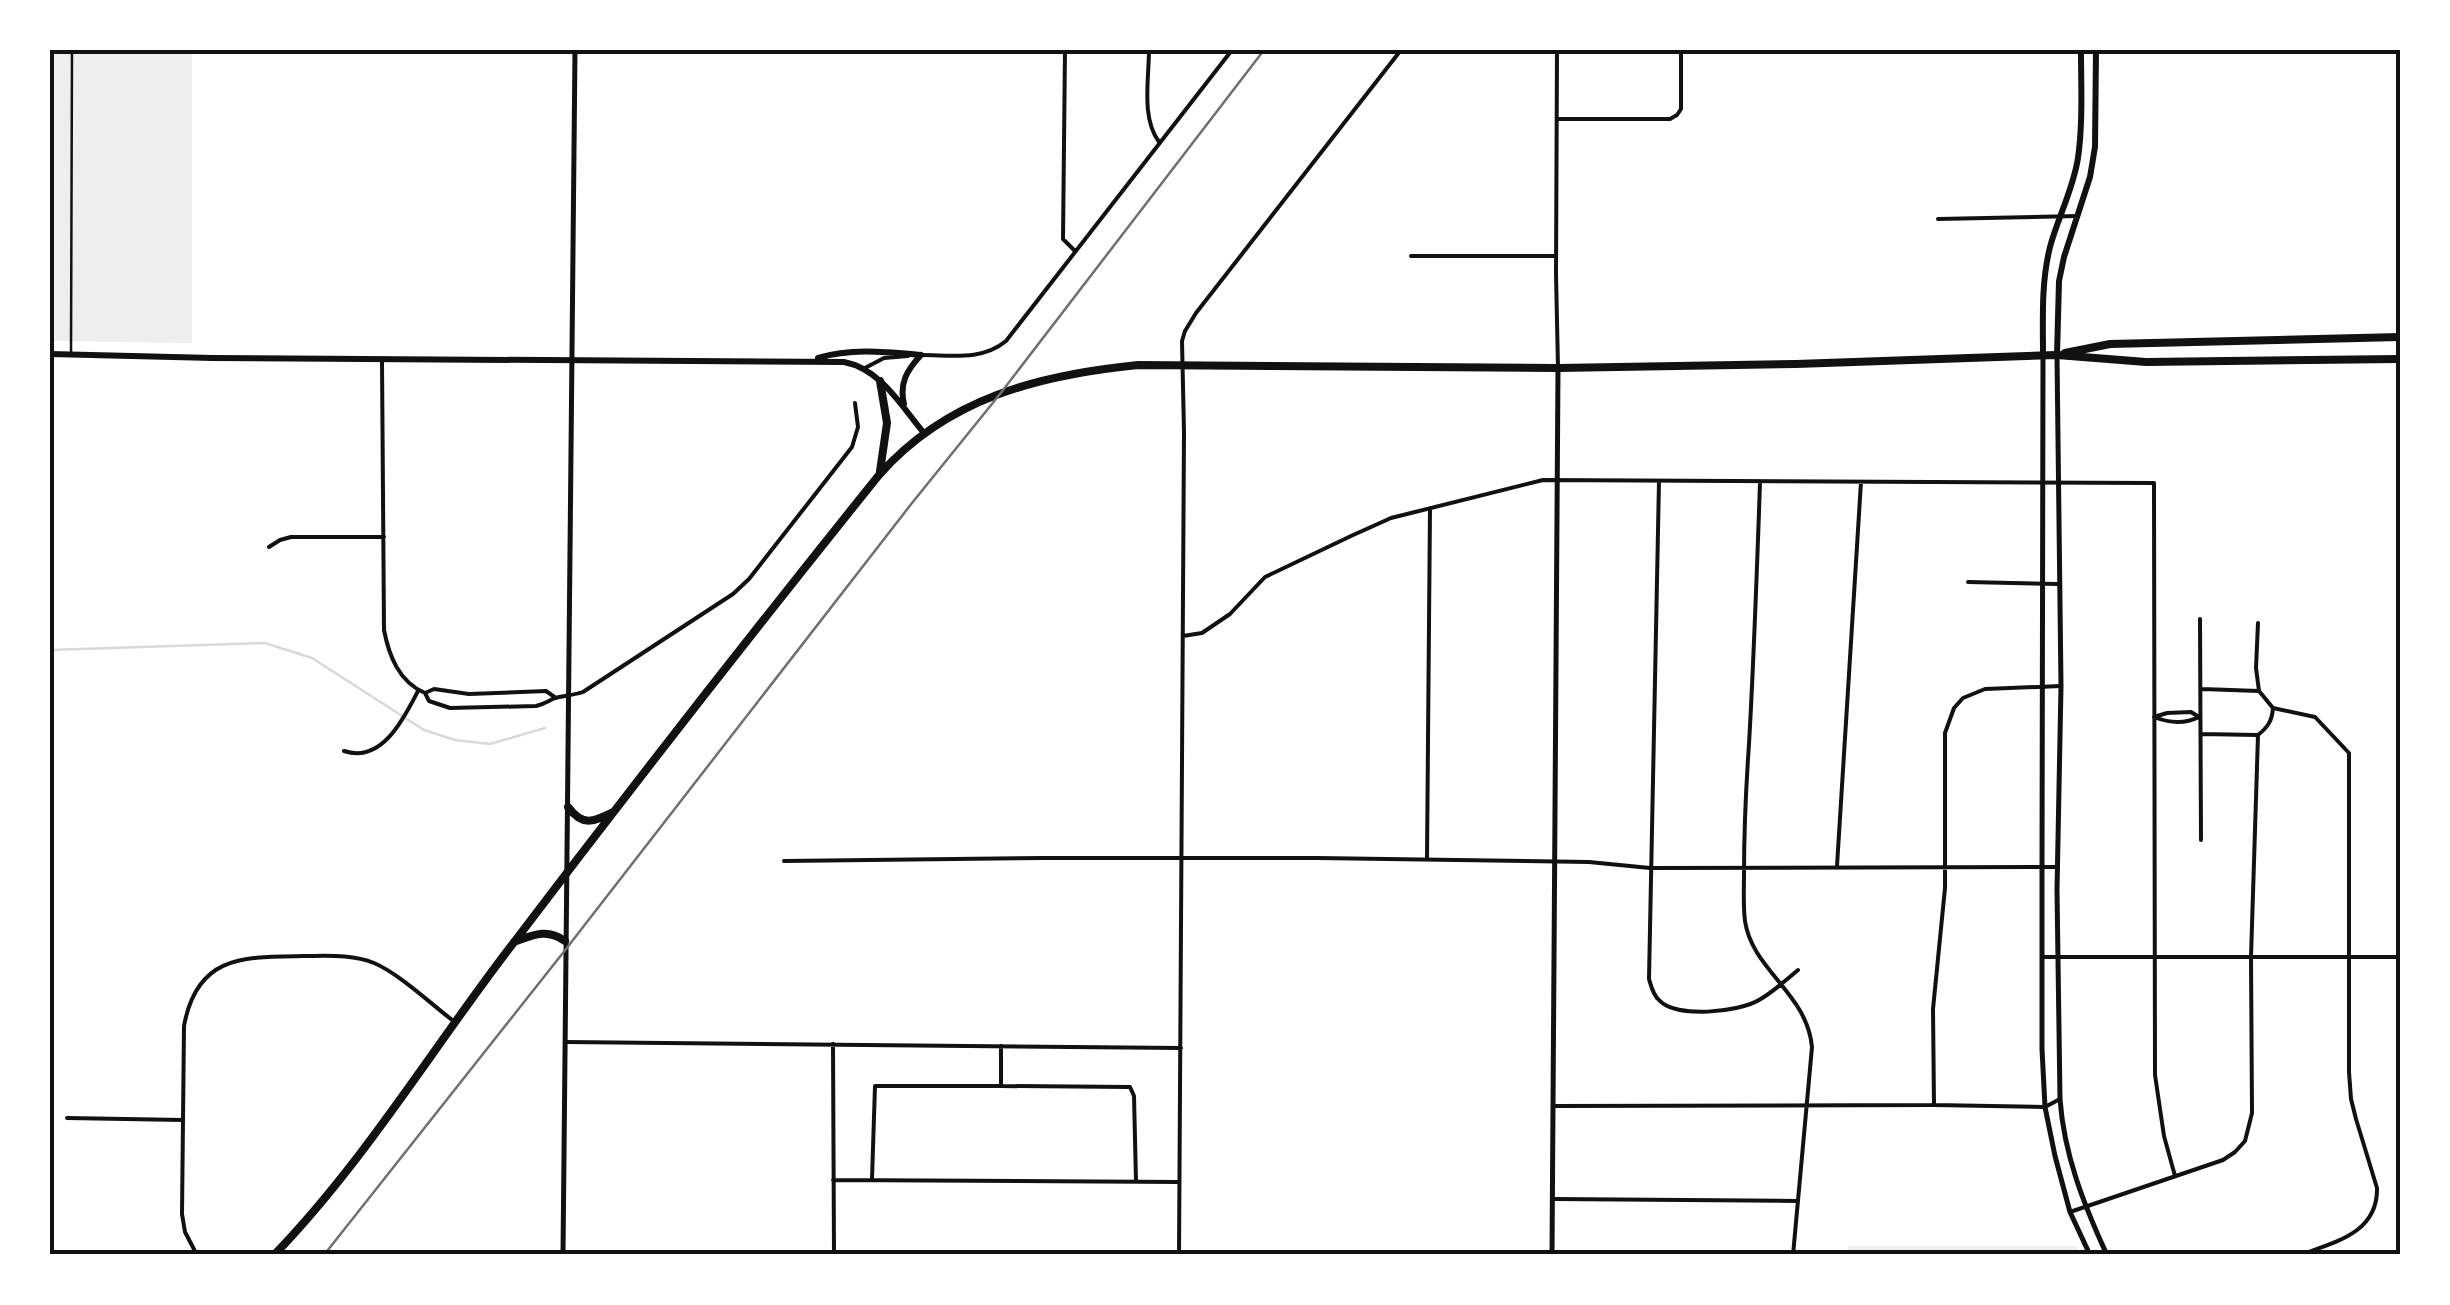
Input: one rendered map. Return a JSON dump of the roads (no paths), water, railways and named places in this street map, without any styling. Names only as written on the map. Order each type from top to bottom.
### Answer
[{"type":"highway","points":[[2057,355],[2110,344],[2400,337]]},
{"type":"highway","points":[[274,1255],[333,1187],[567,872],[879,475],[924,433],[987,398],[1046,379],[1120,366],[1182,364],[1558,368],[2042,355],[2146,362],[2400,359]]},
{"type":"highway","points":[[879,475],[888,424],[880,381]]},
{"type":"highway","points":[[568,806],[575,817],[592,821],[617,810]]},
{"type":"highway","points":[[514,942],[546,932],[565,941]]},
{"type":"main road","points":[[2042,355],[2045,268],[2078,158],[2082,50]]},
{"type":"main road","points":[[2057,355],[2059,280],[2090,177],[2095,147],[2096,50]]},
{"type":"main road","points":[[809,361],[841,352],[921,355]]},
{"type":"main road","points":[[50,354],[844,362],[865,368],[880,381],[924,433]]},
{"type":"main road","points":[[905,410],[903,380],[921,355]]},
{"type":"street","points":[[472,1255],[563,1254],[575,50]]},
{"type":"street","points":[[1065,50],[1063,239],[1074,251]]},
{"type":"street","points":[[1149,50],[1149,118],[1151,131],[1159,142]]},
{"type":"street","points":[[865,368],[884,358],[979,355],[1000,346],[1232,50]]},
{"type":"street","points":[[1179,1255],[1182,342],[1196,313],[1402,50]]},
{"type":"street","points":[[1552,1255],[1558,50]]},
{"type":"street","points":[[1558,119],[1677,116],[1681,109],[1681,50]]},
{"type":"street","points":[[1938,218],[2078,216]]},
{"type":"street","points":[[1411,256],[1556,256]]},
{"type":"street","points":[[2042,355],[2045,1107],[2070,1212],[2090,1255]]},
{"type":"street","points":[[2057,355],[2060,1100],[2062,1126],[2085,1208],[2107,1255]]},
{"type":"street","points":[[382,359],[384,630],[388,648],[405,679],[425,693],[429,701],[450,708],[536,706],[583,692],[733,594],[750,580],[852,447],[858,426],[855,403]]},
{"type":"street","points":[[1183,636],[1202,632],[1230,614],[1266,577],[1391,518],[1543,480],[2154,483],[2157,1098],[2176,1176]]},
{"type":"street","points":[[1659,482],[1649,978],[1658,1000],[1678,1010],[1725,1010],[1759,1000],[1798,970]]},
{"type":"street","points":[[1760,482],[1745,920],[1757,954],[1807,1023],[1812,1047],[1793,1255]]},
{"type":"street","points":[[1837,868],[1862,482]]},
{"type":"street","points":[[1428,860],[1430,508]]},
{"type":"street","points":[[268,548],[291,537],[384,538]]},
{"type":"street","points":[[1968,582],[2059,584]]},
{"type":"street","points":[[2200,619],[2201,840]]},
{"type":"street","points":[[2258,622],[2259,691],[2273,708],[2315,717],[2349,754],[2349,1072],[2351,1100],[2378,1201],[2362,1228],[2300,1255]]},
{"type":"street","points":[[1934,1105],[1933,1009],[1946,868],[1945,733],[1954,708],[1964,698],[1985,689],[2061,686]]},
{"type":"street","points":[[425,693],[434,689],[469,694],[546,691],[556,698]]},
{"type":"street","points":[[344,751],[356,755],[384,744],[418,690]]},
{"type":"street","points":[[2202,690],[2259,691]]},
{"type":"street","points":[[2202,734],[2258,735],[2272,718],[2273,708]]},
{"type":"street","points":[[2154,718],[2166,722],[2199,717]]},
{"type":"street","points":[[2070,1212],[2223,1160],[2245,1141],[2252,1113],[2258,735]]},
{"type":"street","points":[[784,861],[1182,858],[1555,861],[1744,869],[2058,867]]},
{"type":"street","points":[[197,1255],[185,1232],[182,1214],[184,1030],[188,1008],[206,978],[248,957],[358,958],[385,969],[456,1023]]},
{"type":"street","points":[[2042,957],[2400,957]]},
{"type":"street","points":[[564,1006],[565,961]]},
{"type":"street","points":[[564,1042],[1181,1048]]},
{"type":"street","points":[[832,1044],[834,1255]]},
{"type":"street","points":[[1001,1086],[1002,1046]]},
{"type":"street","points":[[872,1179],[875,1086],[1130,1087],[1134,1096],[1136,1182]]},
{"type":"street","points":[[1554,1106],[2045,1107],[2060,1100]]},
{"type":"street","points":[[67,1118],[183,1120]]},
{"type":"street","points":[[834,1180],[1179,1182]]},
{"type":"street","points":[[1553,1199],[1798,1201]]},
{"type":"lane","points":[[71,354],[72,50]]},
{"type":"waterway","points":[[50,650],[265,643],[312,658],[424,730],[455,740],[490,744],[545,728]]},
{"type":"railway","points":[[324,1255],[1000,394],[1264,50]]}]
